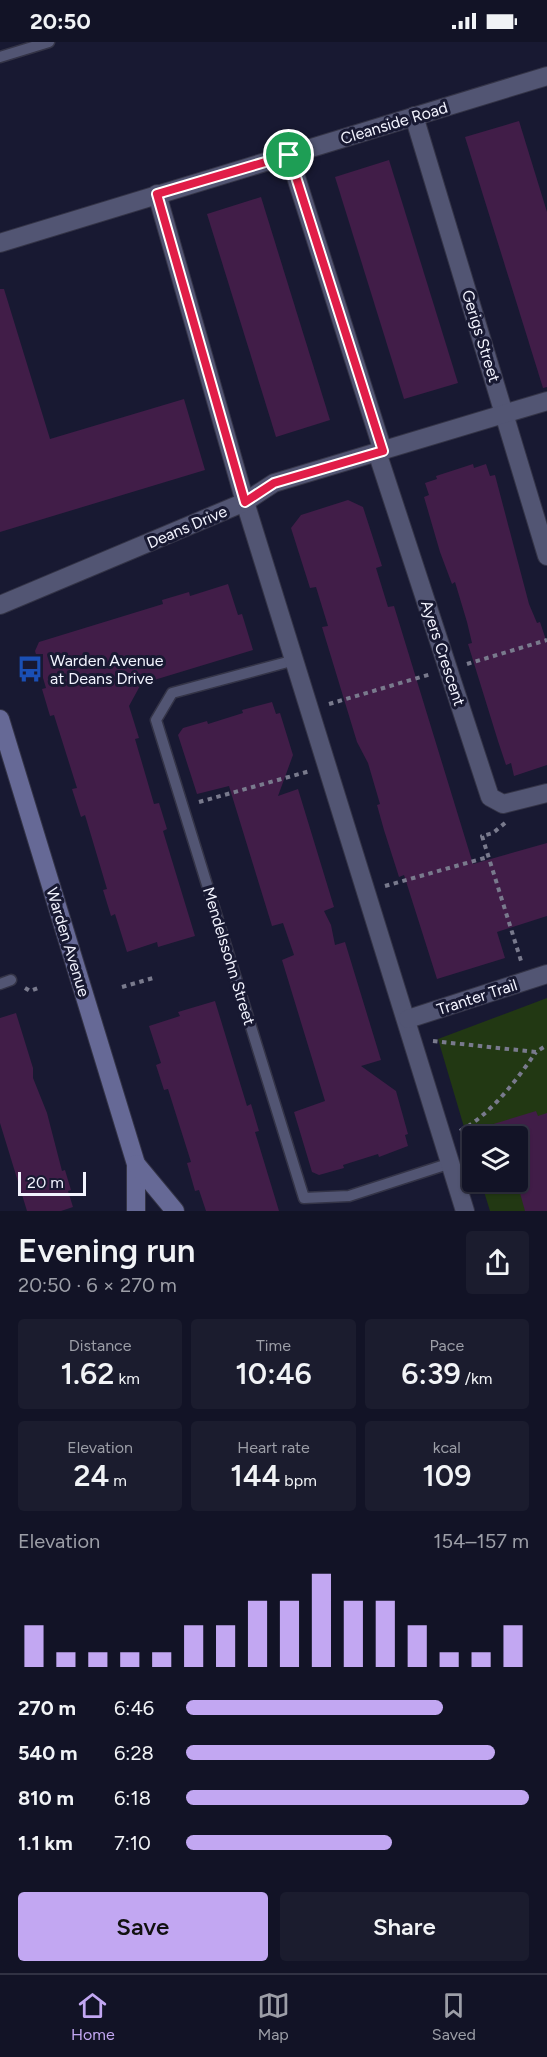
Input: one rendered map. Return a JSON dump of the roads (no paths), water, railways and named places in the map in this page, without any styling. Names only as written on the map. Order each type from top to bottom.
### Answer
[{"type":"main road","name":"Warden Avenue","points":[[0,719],[136,1164],[136,1211]]},
{"type":"main road","name":"Warden Avenue","points":[[136,1164],[175,1211]]},
{"type":"street","name":"Cleanside Road","points":[[0,243],[547,76]]},
{"type":"street","name":"Gerigs Street","points":[[414,116],[547,556]]},
{"type":"street","name":"Ayers Crescent","points":[[289,155],[380,452],[490,797],[503,804],[547,793]]},
{"type":"street","points":[[157,194],[245,502],[408,1019],[465,1211]]},
{"type":"street","name":"Deans Drive","points":[[0,605],[245,502],[274,483],[547,401]]},
{"type":"street","name":"Tranter Trail","points":[[408,1019],[547,974]]},
{"type":"lane","points":[[0,57],[50,42]]},
{"type":"lane","name":"Mendelssohn Street","points":[[295,660],[172,693],[156,720],[304,1198],[349,1196],[451,1163]]},
{"type":"lane","points":[[0,984],[11,980]]},
{"type":"place","name":"Warden Avenue at Deans Drive","points":[[30,669]]}]
